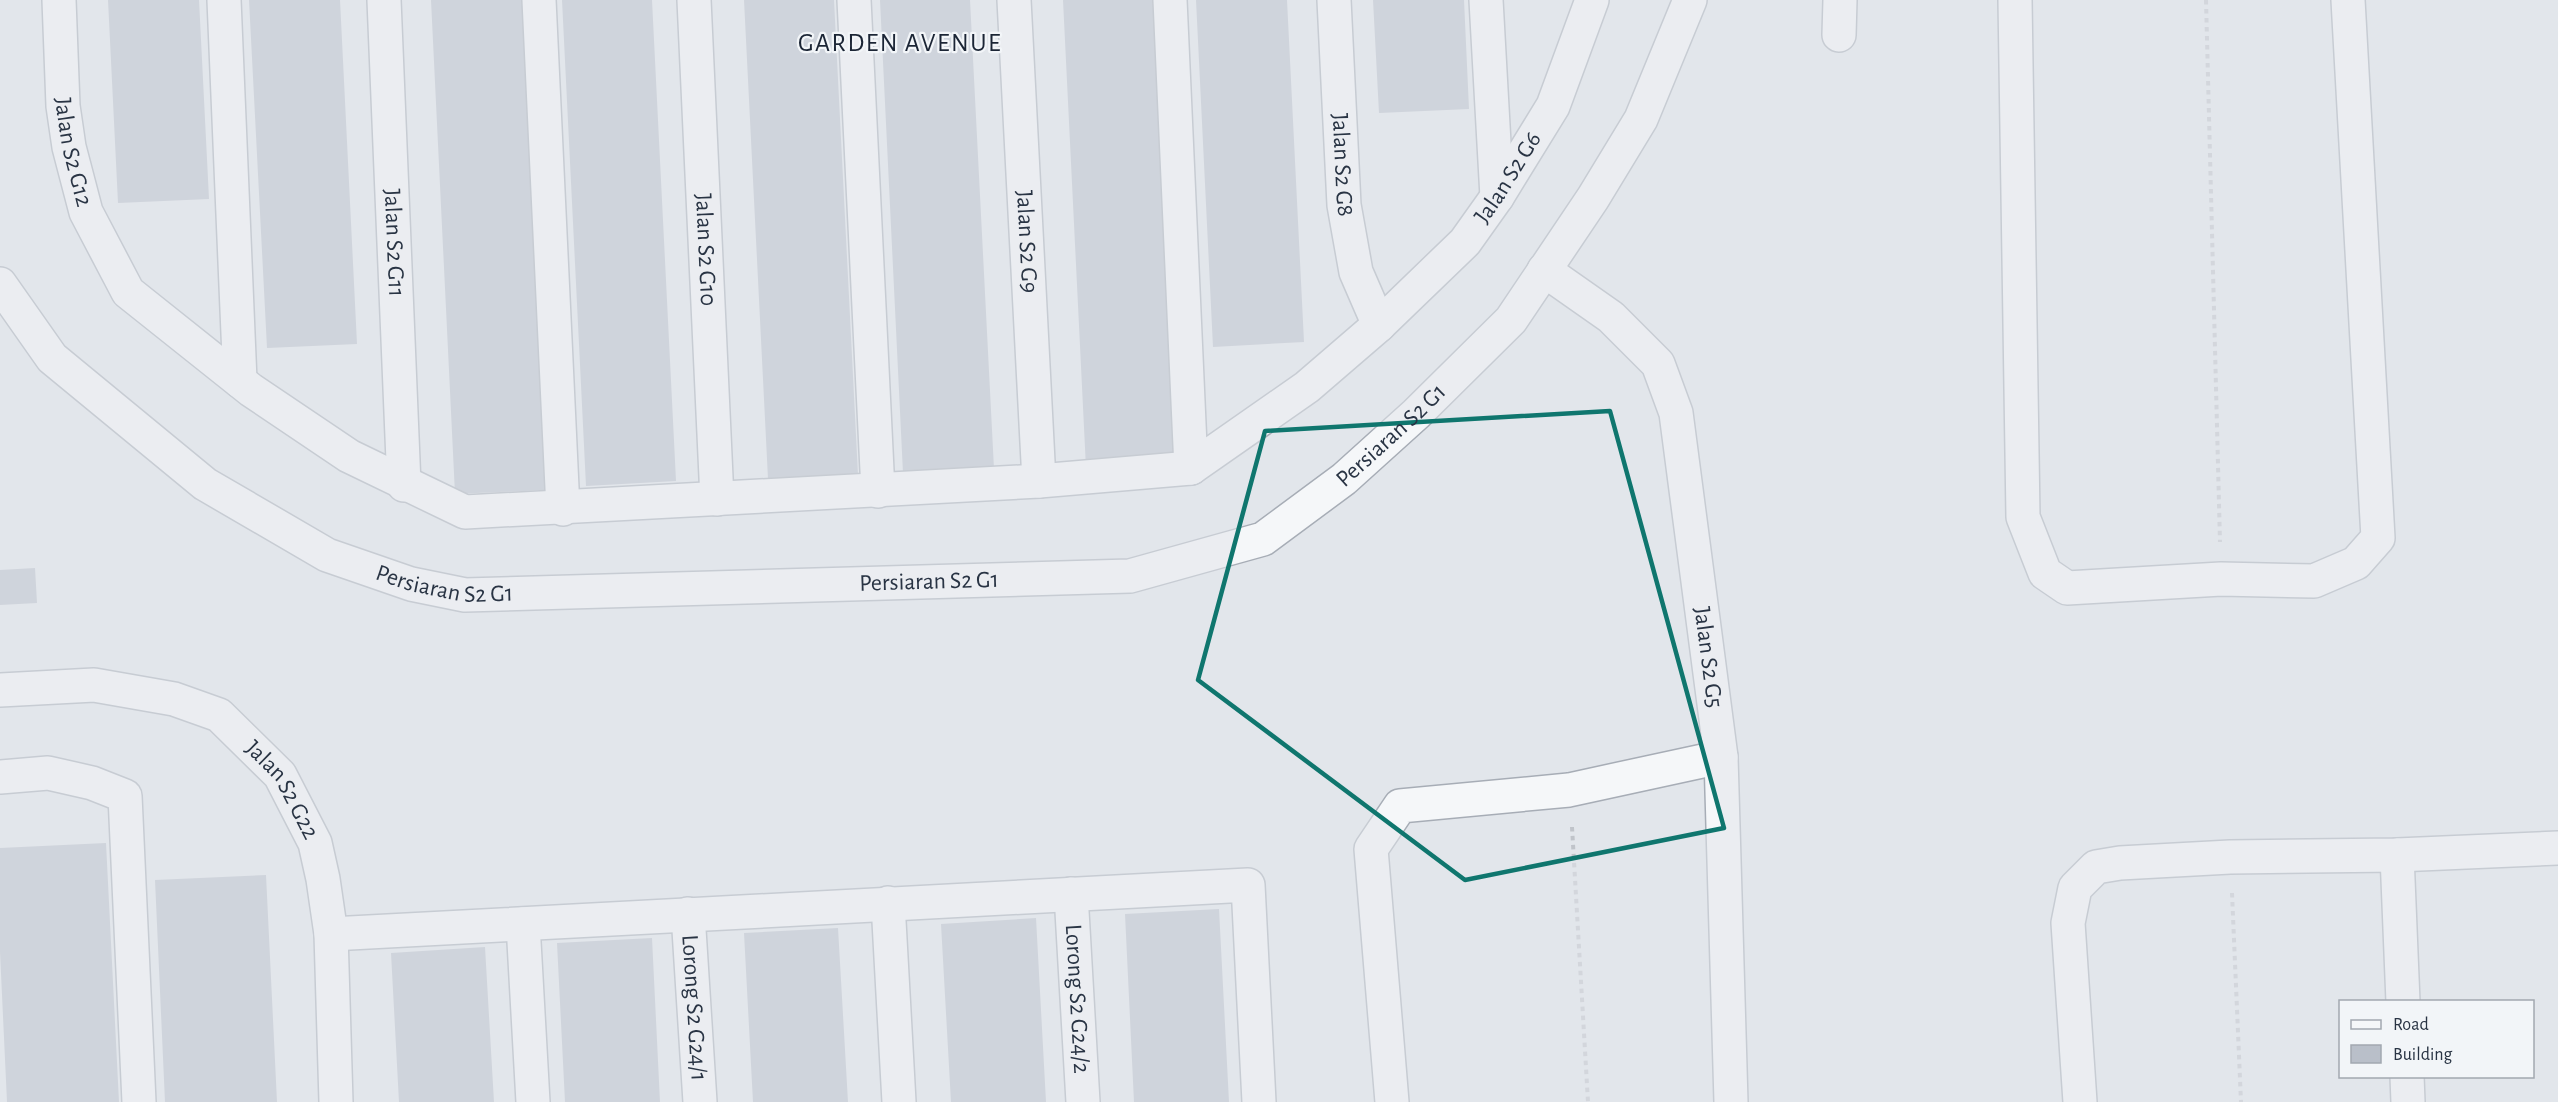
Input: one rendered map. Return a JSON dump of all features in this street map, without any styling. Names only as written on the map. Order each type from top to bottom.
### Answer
[{"type":"street","name":"Jalan S2 G12","points":[[59,0],[63,106],[69,147],[86,212],[128,292],[240,381]]},
{"type":"street","points":[[224,0],[240,381],[349,456],[465,513],[878,491],[1039,481],[1191,468],[1170,0]]},
{"type":"street","name":"Jalan S2 G11","points":[[384,0],[404,485]]},
{"type":"street","points":[[539,0],[563,509]]},
{"type":"street","name":"Jalan S2 G10","points":[[694,0],[717,499]]},
{"type":"street","points":[[854,0],[878,491]]},
{"type":"street","name":"Jalan S2 G9","points":[[1014,0],[1039,481]]},
{"type":"street","name":"Jalan S2 G8","points":[[1334,0],[1344,205],[1356,273],[1379,325]]},
{"type":"street","points":[[1486,0],[1497,197]]},
{"type":"street","name":"Jalan S2 G6","points":[[1191,468],[1307,387],[1379,325],[1465,242],[1497,197],[1552,106],[1592,0]]},
{"type":"street","name":"Persiaran S2 G1","points":[[0,284],[52,358],[205,484],[327,555],[411,584],[465,595],[1130,576],[1263,539],[1344,479],[1416,414],[1511,320],[1593,198],[1641,119],[1690,0]]},
{"type":"street","points":[[1839,35],[1840,0]]},
{"type":"street","points":[[2015,0],[2023,517],[2046,573],[2067,588],[2221,579],[2314,581],[2356,563],[2378,538],[2348,0]]},
{"type":"street","name":"Jalan S2 G5","points":[[1544,270],[1611,317],[1658,364],[1676,413],[1721,757],[1731,1102]]},
{"type":"street","name":"Jalan S2 G22","points":[[0,690],[94,685],[174,699],[219,715],[280,776],[315,843],[331,934],[336,1102]]},
{"type":"street","points":[[1392,1102],[1371,849],[1400,806],[1569,790],[1721,757]]},
{"type":"street","points":[[0,777],[48,773],[92,783],[125,796],[139,1102]]},
{"type":"street","points":[[2080,1102],[2068,923],[2075,888],[2096,867],[2120,863],[2230,857],[2397,855],[2558,848]]},
{"type":"street","points":[[2397,855],[2403,1000]]},
{"type":"street","points":[[331,934],[1248,885],[1259,1102]]},
{"type":"street","name":"Lorong S2 G24/2","points":[[1071,894],[1083,1102]]},
{"type":"street","points":[[888,903],[899,1102]]},
{"type":"street","name":"Lorong S2 G24/1","points":[[688,914],[699,1102]]},
{"type":"street","points":[[523,924],[533,1102]]},
{"type":"street","points":[[2407,1078],[2408,1102]]},
{"type":"path","points":[[2206,0],[2221,579]]},
{"type":"path","points":[[1569,790],[1588,1102]]},
{"type":"path","points":[[2230,857],[2241,1102]]},
{"type":"highlighted area","points":[[1610,411],[1724,828],[1465,880],[1198,680],[1265,431]]},
{"type":"building","points":[[108,0],[199,0],[209,199],[118,203]]},
{"type":"building","points":[[249,0],[340,0],[357,344],[267,348]]},
{"type":"building","points":[[431,0],[522,0],[545,490],[455,494]]},
{"type":"building","points":[[562,0],[652,0],[676,481],[586,486]]},
{"type":"building","points":[[744,0],[834,0],[858,475],[768,479]]},
{"type":"building","points":[[880,0],[970,0],[994,469],[903,473]]},
{"type":"building","points":[[1063,0],[1153,0],[1176,464],[1086,468]]},
{"type":"building","points":[[1196,0],[1287,0],[1304,342],[1213,347]]},
{"type":"building","points":[[1373,0],[1464,0],[1469,109],[1379,113]]},
{"type":"building","points":[[35,568],[37,603],[0,605],[0,570]]},
{"type":"building","points":[[106,843],[119,1102],[7,1102],[0,952],[0,848]]},
{"type":"building","points":[[266,875],[277,1102],[165,1102],[155,880]]},
{"type":"building","points":[[1219,909],[1229,1102],[1134,1102],[1125,914]]},
{"type":"building","points":[[1036,918],[1046,1102],[951,1102],[941,924]]},
{"type":"building","points":[[838,928],[848,1102],[753,1102],[744,933]]},
{"type":"building","points":[[652,938],[660,1102],[565,1102],[557,943]]},
{"type":"building","points":[[485,947],[494,1102],[399,1102],[391,953]]},
{"type":"district","name":"GARDEN AVENUE","points":[[900,43]]}]
